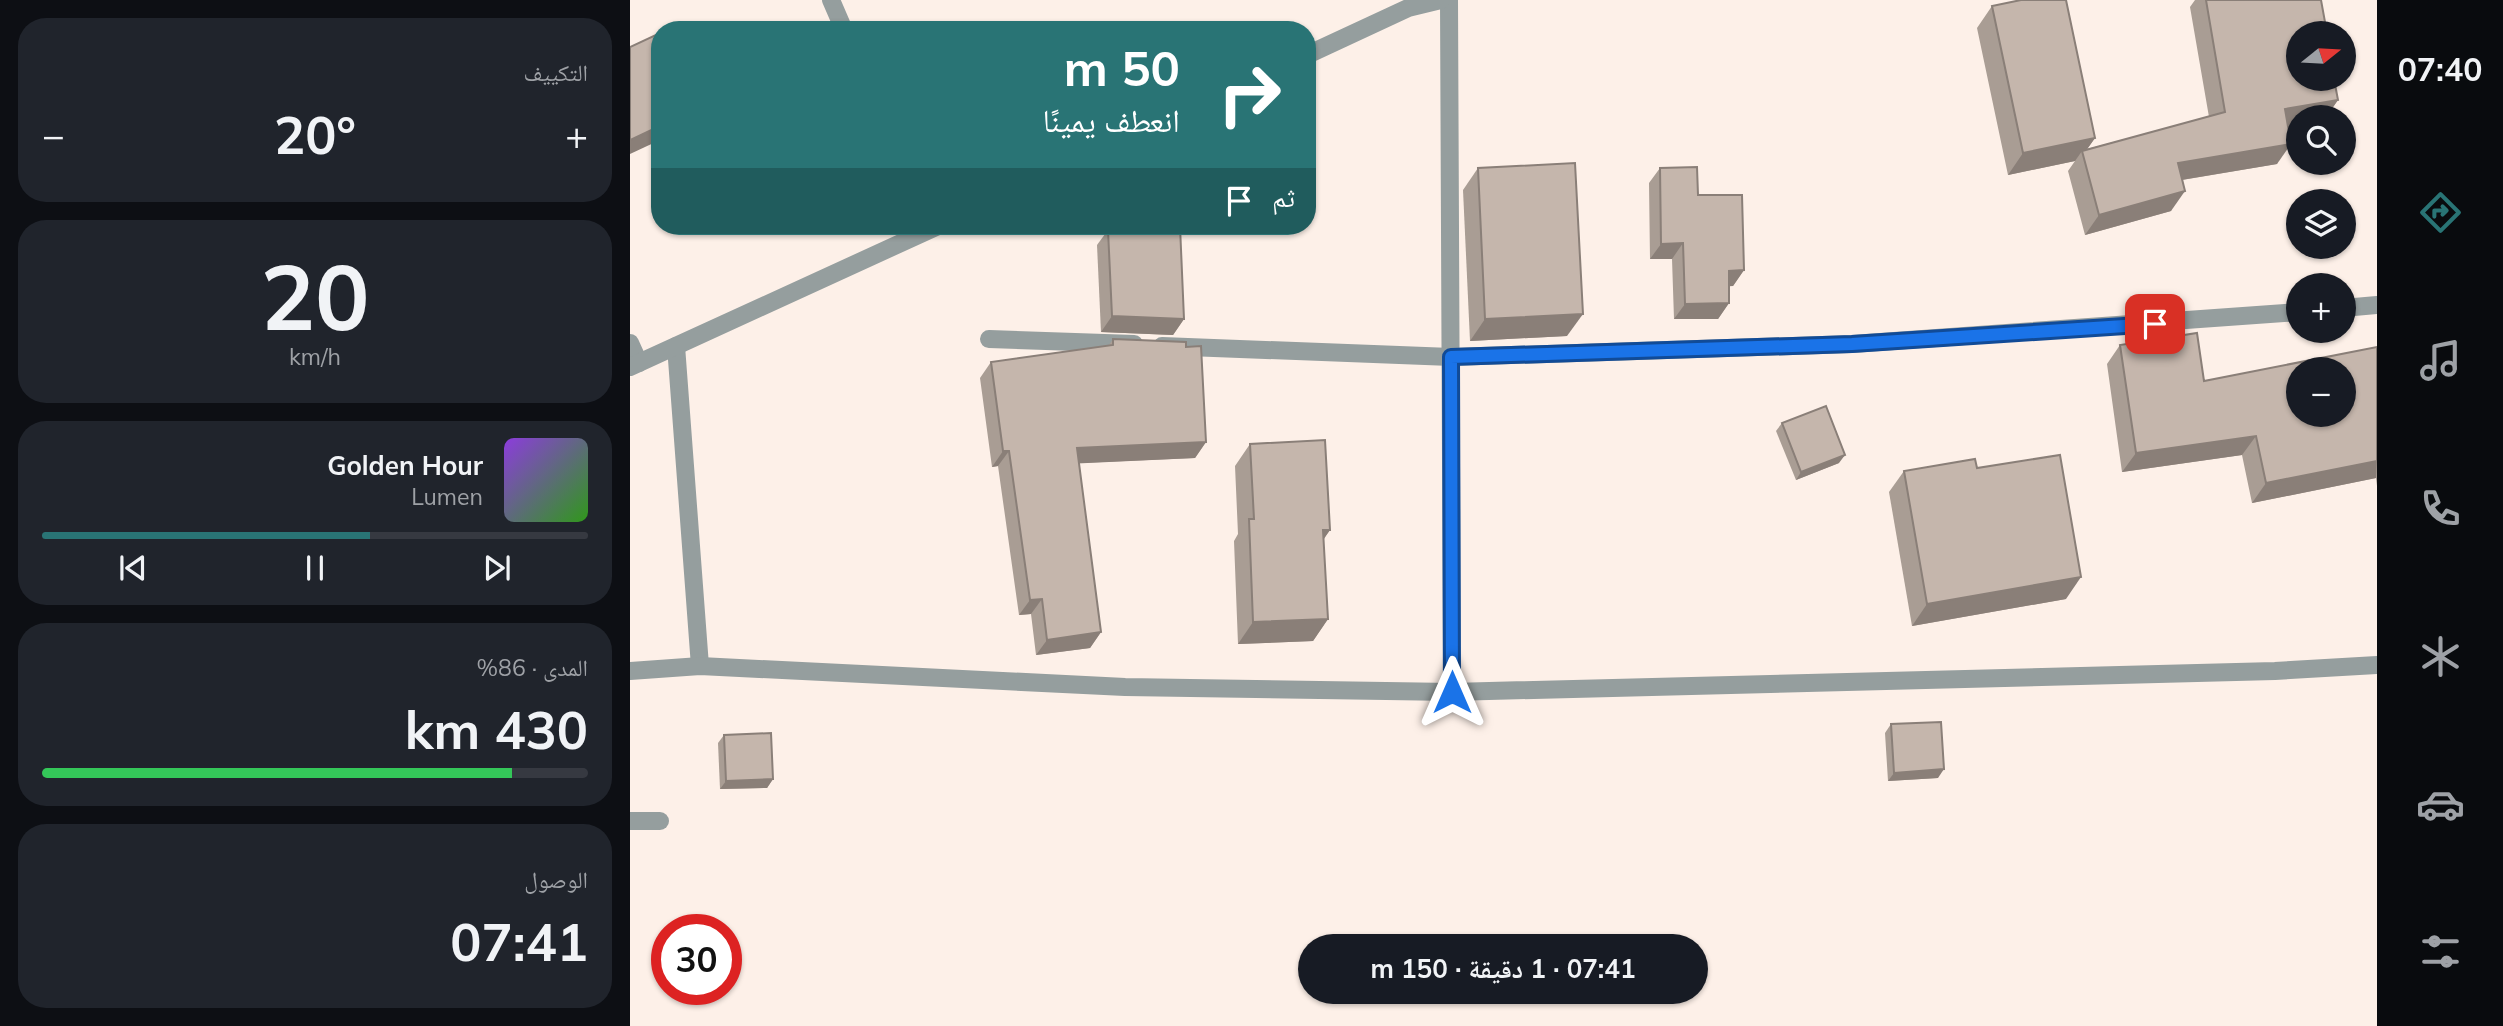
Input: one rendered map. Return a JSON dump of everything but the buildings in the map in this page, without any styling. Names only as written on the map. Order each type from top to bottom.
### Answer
[{"type":"street","points":[[831,0],[840,21]]},
{"type":"street","points":[[1316,50],[1406,4],[1441,0]]},
{"type":"street","points":[[1449,0],[1452,692]]},
{"type":"street","points":[[630,343],[635,365],[916,235]]},
{"type":"street","points":[[2356,307],[2377,305]]},
{"type":"street","points":[[989,339],[1451,357],[1852,344],[2286,313]]},
{"type":"street","points":[[676,346],[700,666]]},
{"type":"street","points":[[630,671],[700,666],[1125,687],[1452,692],[2275,671],[2377,665]]},
{"type":"street","points":[[630,821],[660,821]]},
{"type":"route","points":[[1452,692],[1451,357],[1852,344],[2155,324]]}]
